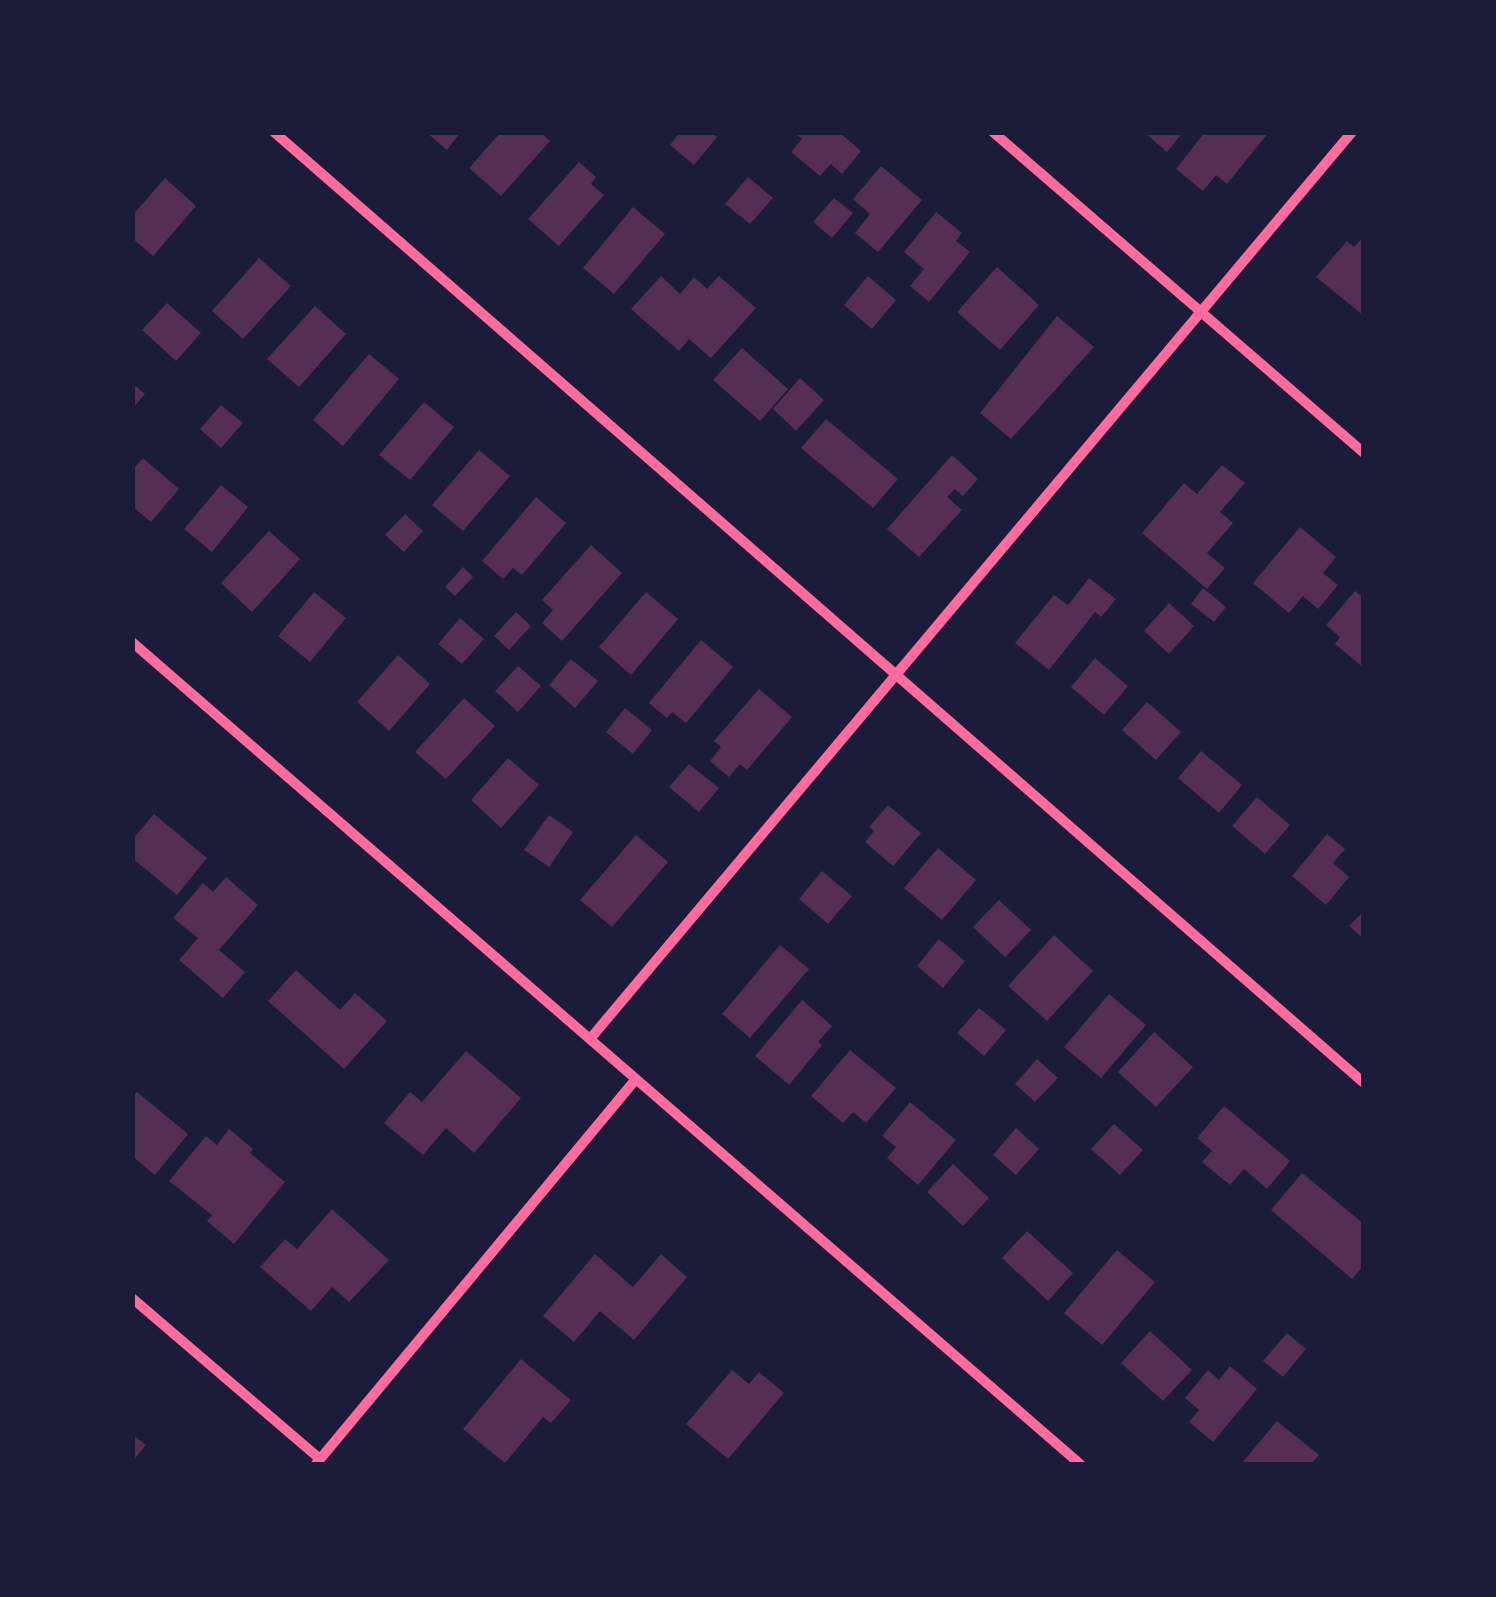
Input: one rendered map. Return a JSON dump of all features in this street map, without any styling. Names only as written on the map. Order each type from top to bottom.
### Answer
[{"type":"street","points":[[274,132],[1364,1084]]},
{"type":"street","points":[[993,132],[1364,453]]},
{"type":"street","points":[[590,1038],[1352,132]]},
{"type":"street","points":[[132,642],[1080,1464]]},
{"type":"street","points":[[132,1298],[318,1462],[636,1079]]},
{"type":"building","points":[[426,132],[461,132],[447,150]]},
{"type":"building","points":[[501,132],[540,132],[550,141],[501,196],[469,168]]},
{"type":"building","points":[[680,132],[711,132],[717,137],[694,165],[670,145]]},
{"type":"building","points":[[793,132],[839,132],[861,151],[842,174],[831,164],[820,176],[791,152],[802,139]]},
{"type":"building","points":[[1144,132],[1183,132],[1167,152]]},
{"type":"building","points":[[1205,132],[1269,132],[1227,184],[1216,175],[1203,191],[1176,169]]},
{"type":"building","points":[[579,162],[596,177],[591,184],[604,195],[559,246],[528,219]]},
{"type":"building","points":[[881,166],[922,200],[878,252],[855,233],[870,214],[853,199]]},
{"type":"building","points":[[748,177],[773,198],[750,224],[725,204]]},
{"type":"building","points":[[165,178],[196,206],[153,256],[132,238],[132,216]]},
{"type":"building","points":[[834,198],[853,213],[832,238],[813,222]]},
{"type":"building","points":[[633,207],[665,234],[614,294],[583,268]]},
{"type":"building","points":[[936,212],[962,233],[956,241],[970,252],[929,302],[910,286],[924,269],[904,252]]},
{"type":"building","points":[[1364,236],[1364,316],[1316,277],[1347,241],[1354,247]]},
{"type":"building","points":[[259,258],[291,286],[243,339],[212,311]]},
{"type":"building","points":[[997,267],[1039,305],[1000,350],[957,312]]},
{"type":"building","points":[[661,276],[680,294],[694,277],[707,289],[719,276],[756,308],[711,358],[689,339],[679,351],[631,309]]},
{"type":"building","points":[[868,276],[896,300],[872,329],[844,305]]},
{"type":"building","points":[[167,303],[201,333],[176,361],[142,330]]},
{"type":"building","points":[[315,306],[346,334],[299,387],[267,359]]},
{"type":"building","points":[[1057,316],[1094,347],[1011,439],[980,413]]},
{"type":"building","points":[[742,348],[788,389],[760,421],[713,380]]},
{"type":"building","points":[[369,354],[399,379],[343,446],[313,420]]},
{"type":"building","points":[[800,378],[824,400],[796,431],[773,409]]},
{"type":"building","points":[[132,383],[145,394],[132,409]]},
{"type":"building","points":[[424,402],[454,427],[410,480],[379,455]]},
{"type":"building","points":[[221,405],[243,423],[221,448],[200,429]]},
{"type":"building","points":[[826,419],[898,479],[873,508],[801,448]]},
{"type":"building","points":[[479,450],[510,476],[463,531],[432,505]]},
{"type":"building","points":[[952,455],[978,479],[963,496],[955,489],[947,497],[962,510],[919,557],[887,529]]},
{"type":"building","points":[[143,458],[179,489],[151,522],[132,506],[132,470]]},
{"type":"building","points":[[1222,465],[1245,483],[1220,512],[1233,523],[1207,553],[1225,568],[1207,589],[1142,533],[1184,483],[1197,494]]},
{"type":"building","points":[[221,485],[248,507],[212,552],[184,529]]},
{"type":"building","points":[[536,497],[566,523],[522,575],[513,568],[503,579],[482,561]]},
{"type":"building","points":[[405,514],[423,531],[404,552],[385,535]]},
{"type":"building","points":[[1300,527],[1336,557],[1323,573],[1338,585],[1318,609],[1303,596],[1289,613],[1253,583]]},
{"type":"building","points":[[269,531],[300,559],[252,612],[221,583]]},
{"type":"building","points":[[591,545],[622,573],[562,641],[542,623],[553,610],[542,600]]},
{"type":"building","points":[[463,567],[473,577],[455,596],[445,587]]},
{"type":"building","points":[[1089,578],[1116,599],[1101,617],[1095,612],[1049,670],[1015,643],[1054,595],[1068,605]]},
{"type":"building","points":[[1203,588],[1226,607],[1214,622],[1191,604]]},
{"type":"building","points":[[1355,591],[1364,598],[1364,668],[1335,644],[1340,637],[1326,625]]},
{"type":"building","points":[[314,592],[346,618],[310,662],[278,636]]},
{"type":"building","points":[[646,592],[678,619],[631,675],[599,647]]},
{"type":"building","points":[[1169,603],[1194,626],[1169,654],[1144,631]]},
{"type":"building","points":[[516,612],[531,626],[509,650],[494,636]]},
{"type":"building","points":[[460,618],[484,639],[462,664],[438,644]]},
{"type":"building","points":[[701,640],[733,667],[686,723],[672,712],[667,718],[649,703]]},
{"type":"building","points":[[398,655],[430,684],[389,731],[357,702]]},
{"type":"building","points":[[1095,658],[1128,686],[1104,715],[1071,687]]},
{"type":"building","points":[[571,659],[598,681],[575,708],[549,685]]},
{"type":"building","points":[[518,666],[541,686],[518,712],[495,691]]},
{"type":"building","points":[[759,689],[792,717],[747,770],[740,764],[729,777],[710,761],[721,747],[714,741]]},
{"type":"building","points":[[464,698],[495,726],[446,779],[415,752]]},
{"type":"building","points":[[1147,702],[1181,732],[1156,760],[1122,730]]},
{"type":"building","points":[[625,708],[652,730],[633,754],[606,732]]},
{"type":"building","points":[[1201,751],[1242,785],[1219,813],[1178,778]]},
{"type":"building","points":[[508,758],[539,785],[501,828],[471,800]]},
{"type":"building","points":[[689,764],[719,788],[699,812],[669,787]]},
{"type":"building","points":[[1257,797],[1290,825],[1265,854],[1232,826]]},
{"type":"building","points":[[888,805],[921,833],[893,866],[865,842],[874,831],[869,827]]},
{"type":"building","points":[[154,814],[207,858],[177,895],[132,858],[132,840]]},
{"type":"building","points":[[549,815],[573,832],[549,867],[524,850]]},
{"type":"building","points":[[1327,834],[1345,849],[1333,863],[1349,877],[1326,905],[1292,876]]},
{"type":"building","points":[[636,835],[668,862],[612,927],[580,900]]},
{"type":"building","points":[[938,848],[976,880],[942,920],[904,888]]},
{"type":"building","points":[[822,871],[852,896],[828,924],[799,899]]},
{"type":"building","points":[[226,877],[258,905],[219,950],[245,972],[223,998],[179,960],[198,938],[173,918],[203,883],[213,892]]},
{"type":"building","points":[[999,900],[1031,930],[1005,957],[973,927]]},
{"type":"building","points":[[1364,911],[1364,939],[1349,926]]},
{"type":"building","points":[[1054,935],[1093,971],[1047,1021],[1008,986]]},
{"type":"building","points":[[939,939],[965,961],[943,988],[917,966]]},
{"type":"building","points":[[780,945],[809,969],[750,1038],[722,1014]]},
{"type":"building","points":[[296,970],[340,1010],[355,993],[387,1021],[344,1069],[268,1001]]},
{"type":"building","points":[[1109,994],[1146,1025],[1101,1078],[1064,1047]]},
{"type":"building","points":[[802,1000],[832,1026],[818,1042],[822,1045],[789,1085],[755,1056]]},
{"type":"building","points":[[979,1008],[1006,1030],[984,1056],[957,1033]]},
{"type":"building","points":[[1154,1032],[1193,1067],[1156,1107],[1118,1072]]},
{"type":"building","points":[[850,1050],[896,1088],[866,1123],[853,1112],[843,1123],[811,1096]]},
{"type":"building","points":[[466,1051],[521,1098],[474,1153],[446,1128],[423,1155],[384,1123],[410,1092],[422,1102]]},
{"type":"building","points":[[1037,1059],[1058,1078],[1035,1102],[1015,1084]]},
{"type":"building","points":[[137,1092],[188,1134],[155,1175],[132,1156],[132,1097]]},
{"type":"building","points":[[910,1102],[956,1140],[918,1185],[887,1158],[896,1147],[882,1136]]},
{"type":"building","points":[[1224,1106],[1290,1161],[1267,1189],[1244,1169],[1230,1185],[1202,1162],[1212,1151],[1197,1138]]},
{"type":"building","points":[[1114,1124],[1143,1150],[1120,1175],[1091,1149]]},
{"type":"building","points":[[1016,1128],[1039,1149],[1016,1175],[993,1155]]},
{"type":"building","points":[[229,1129],[285,1182],[234,1244],[207,1221],[212,1215],[169,1181],[206,1136],[217,1145]]},
{"type":"building","points":[[953,1164],[989,1198],[963,1226],[927,1192]]},
{"type":"building","points":[[1302,1173],[1364,1224],[1364,1265],[1352,1279],[1271,1210]]},
{"type":"building","points":[[332,1209],[389,1260],[349,1302],[332,1287],[311,1311],[260,1267],[285,1239],[297,1249]]},
{"type":"building","points":[[1027,1231],[1073,1273],[1048,1301],[1002,1258]]},
{"type":"building","points":[[1117,1250],[1155,1282],[1102,1345],[1064,1313]]},
{"type":"building","points":[[595,1254],[633,1287],[661,1254],[687,1277],[634,1340],[600,1311],[574,1342],[543,1316]]},
{"type":"building","points":[[1150,1331],[1192,1370],[1163,1401],[1121,1363]]},
{"type":"building","points":[[1287,1333],[1306,1349],[1283,1377],[1263,1361]]},
{"type":"building","points":[[521,1359],[571,1400],[551,1423],[543,1417],[505,1463],[463,1429]]},
{"type":"building","points":[[1230,1366],[1257,1389],[1213,1442],[1189,1422],[1199,1410],[1185,1398],[1208,1370],[1219,1380]]},
{"type":"building","points":[[732,1370],[749,1384],[759,1372],[784,1393],[728,1459],[686,1424]]},
{"type":"building","points":[[1277,1421],[1319,1455],[1311,1464],[1241,1464]]},
{"type":"building","points":[[132,1434],[146,1445],[132,1462]]}]
